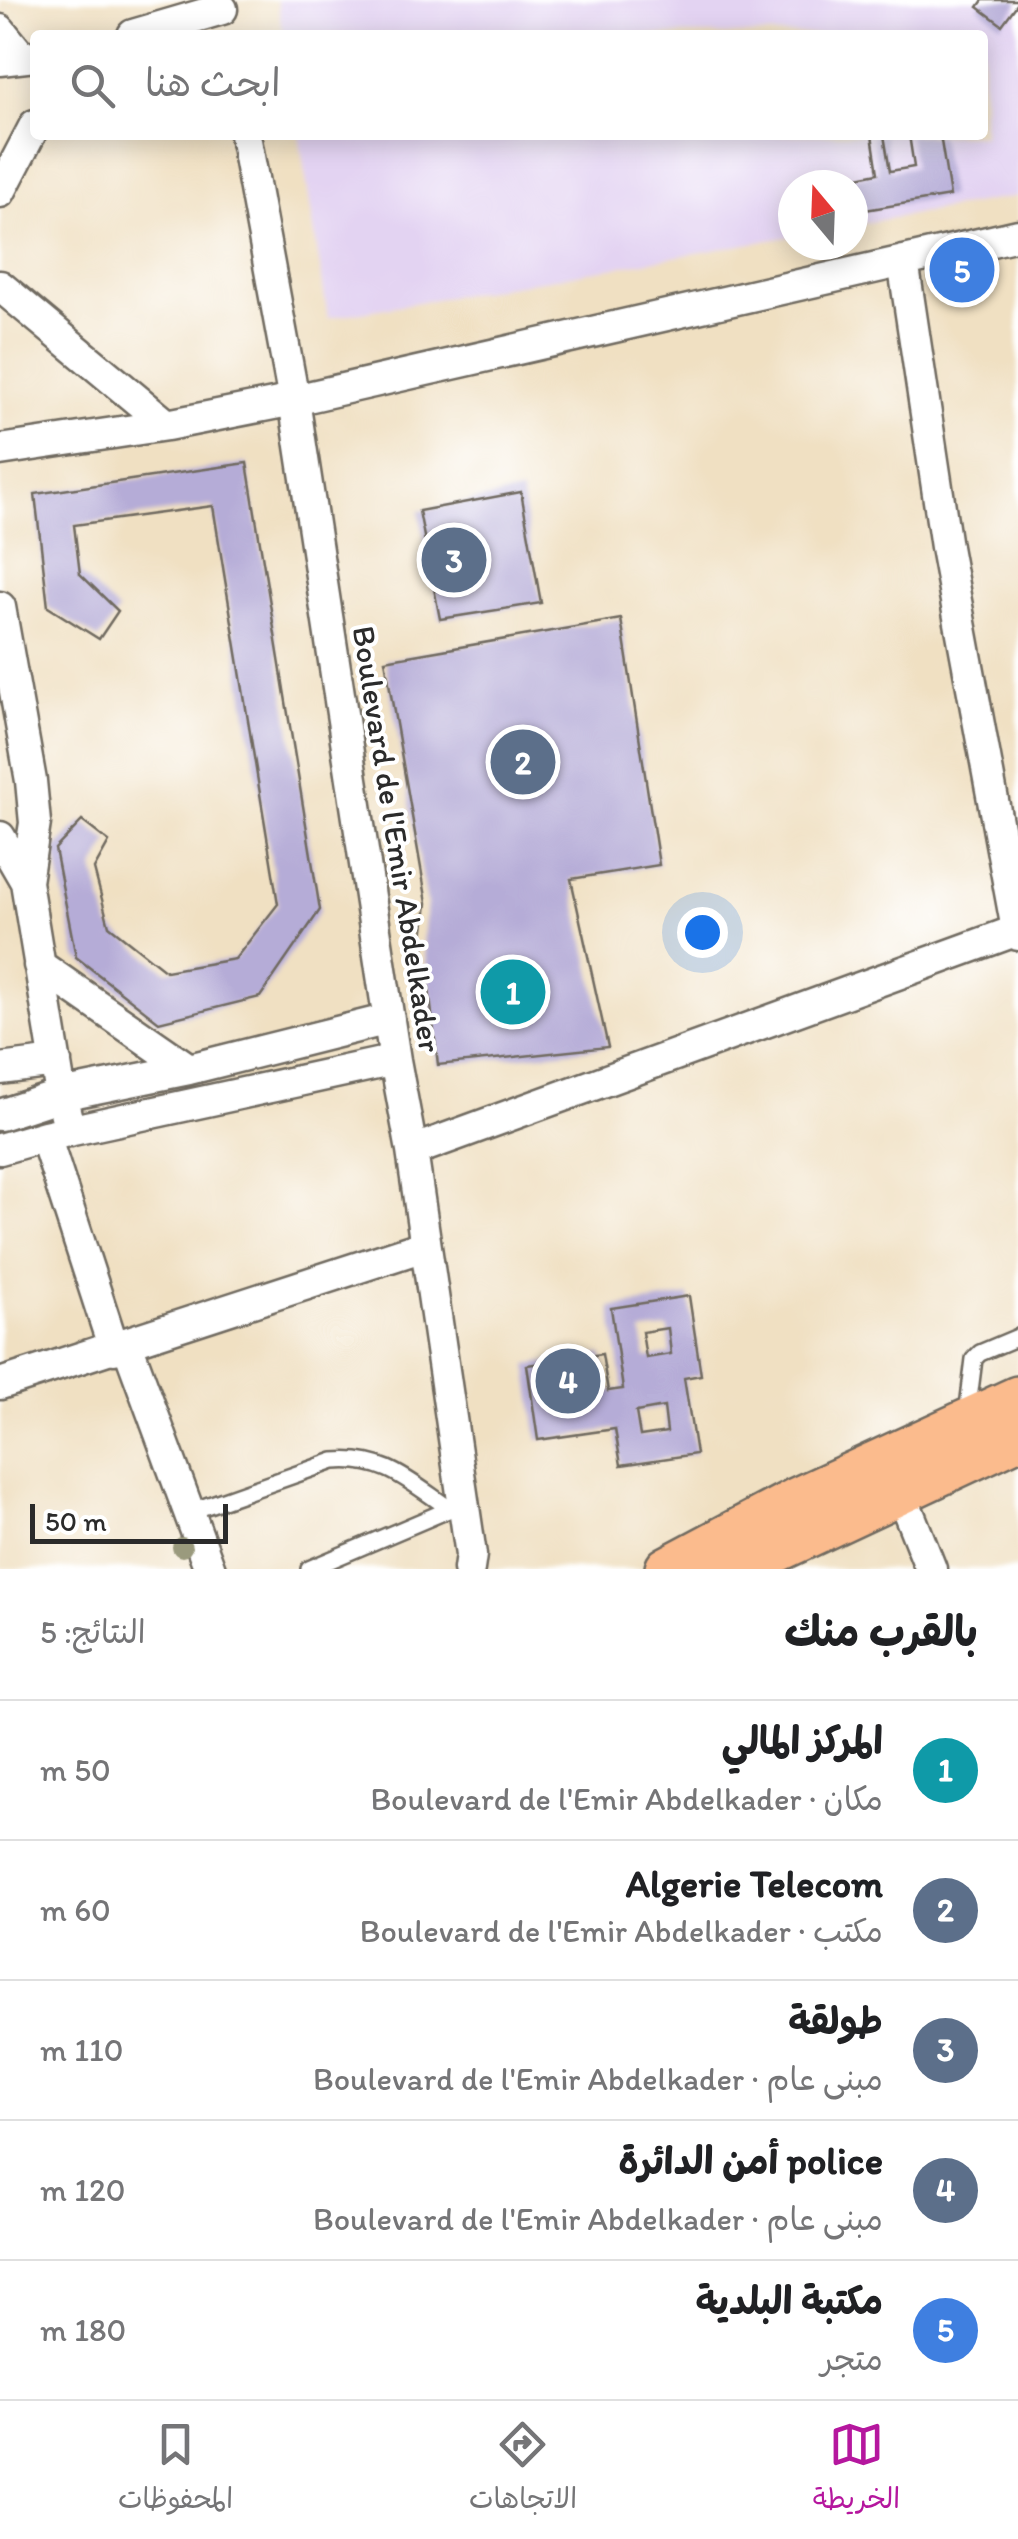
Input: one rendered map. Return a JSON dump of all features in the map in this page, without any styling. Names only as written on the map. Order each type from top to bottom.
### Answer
[{"type":"main road","points":[[668,1569],[796,1500],[1018,1399]]},
{"type":"main road","points":[[753,1565],[1018,1436]]},
{"type":"street","points":[[155,30],[223,15]]},
{"type":"street","points":[[0,31],[19,58]]},
{"type":"street","points":[[0,192],[30,135]]},
{"type":"street","name":"Boulevard de l'Emir Abdelkader","points":[[246,140],[294,400],[412,1151],[456,1506],[475,1565]]},
{"type":"street","points":[[0,450],[167,425],[294,400],[1018,235]]},
{"type":"street","points":[[412,1151],[1017,932],[946,547],[903,261]]},
{"type":"street","points":[[0,286],[167,425]]},
{"type":"street","points":[[0,608],[11,728],[35,823],[26,882],[61,1096],[58,1134],[120,1347],[210,1569]]},
{"type":"street","points":[[0,837],[26,882]]},
{"type":"street","points":[[40,965],[189,1070]]},
{"type":"street","points":[[0,1115],[61,1096],[189,1070],[389,1019]]},
{"type":"street","points":[[0,1149],[395,1060]]},
{"type":"street","points":[[0,1069],[56,1062]]},
{"type":"street","points":[[0,1384],[424,1246]]},
{"type":"street","points":[[900,1491],[931,1569]]},
{"type":"lane","points":[[966,1423],[974,1359],[1018,1337]]},
{"type":"lane","points":[[189,1512],[334,1460],[358,1458],[390,1468],[456,1506]]},
{"type":"lane","points":[[309,1569],[456,1506]]},
{"type":"shaded area","points":[[277,0],[1018,0],[1018,196],[868,222],[868,170],[778,170],[778,239],[328,318],[300,140],[988,140],[988,30],[282,30]]},
{"type":"building","points":[[983,0],[1018,3],[1002,25],[978,7]]},
{"type":"building","points":[[873,140],[885,140],[890,171],[914,167],[910,140],[941,140],[950,196],[868,210],[868,175],[878,173]]},
{"type":"building","points":[[247,463],[320,910],[260,997],[159,1022],[76,957],[55,849],[82,821],[109,842],[94,869],[109,926],[166,971],[235,959],[278,904],[213,506],[74,525],[80,574],[118,611],[99,639],[48,607],[35,494]]},
{"type":"building","points":[[521,492],[541,603],[440,619],[419,511]]},
{"type":"building","points":[[621,619],[659,865],[571,879],[608,1047],[438,1065],[423,938],[427,903],[385,660]]},
{"type":"building","points":[[689,1296],[701,1375],[684,1378],[696,1454],[621,1465],[615,1429],[538,1440],[527,1365],[602,1354],[608,1391],[623,1389],[611,1308]],"holes":[[[668,1328],[671,1354],[646,1358],[642,1332]],[[582,1384],[586,1407],[558,1411],[555,1389]],[[664,1407],[667,1432],[640,1436],[636,1412]]]},
{"type":"place","name":"مكتبة البلدية","points":[[962,270]]},
{"type":"place","name":"طولقة","points":[[454,560]]},
{"type":"place","name":"Algerie Telecom","points":[[523,762]]},
{"type":"place","name":"المركز المالي","points":[[513,992]]},
{"type":"place","name":"police أمن الدائرة","points":[[568,1381]]}]
